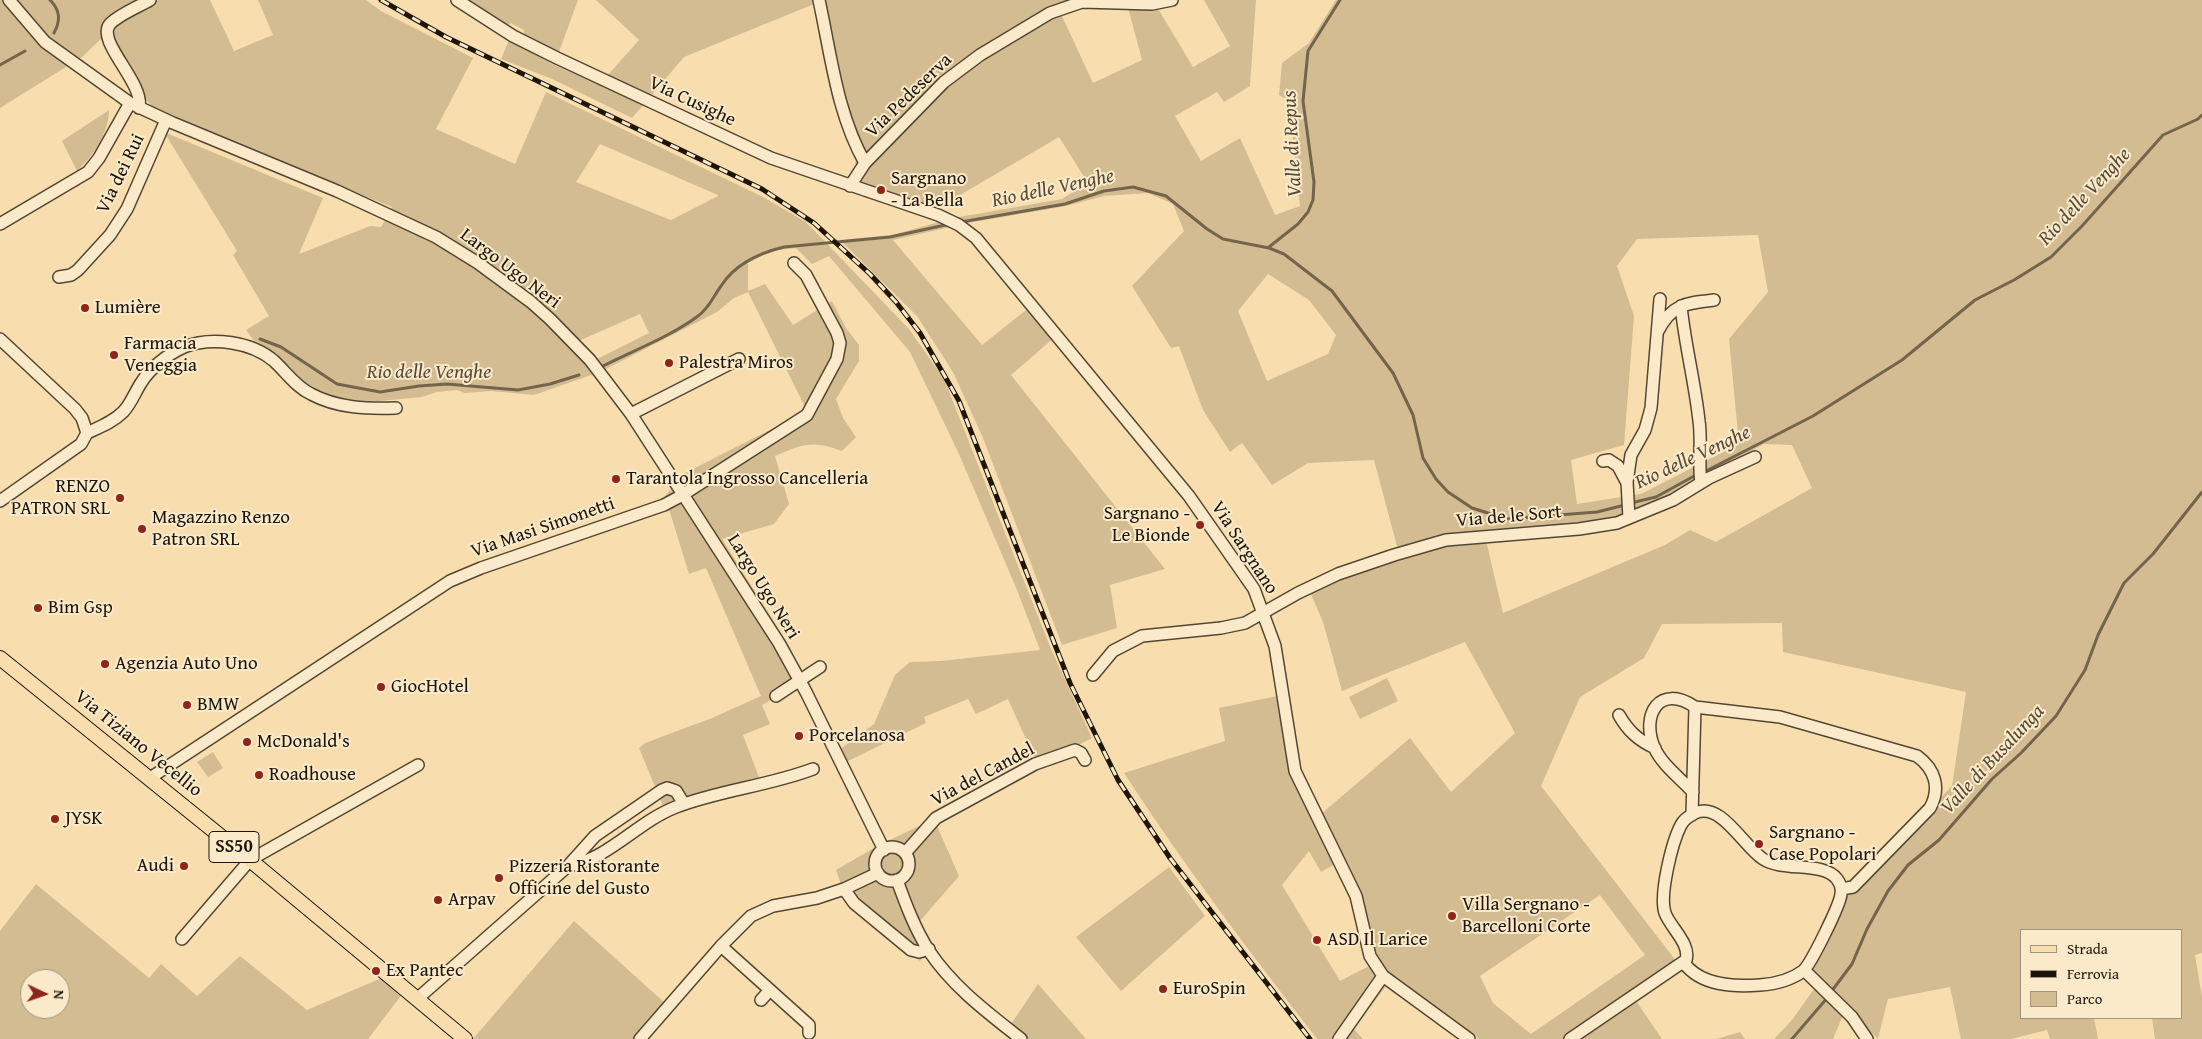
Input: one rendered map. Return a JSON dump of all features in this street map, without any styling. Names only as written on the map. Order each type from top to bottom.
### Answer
[{"type":"main road","name":"Via Tiziano Vecellio","points":[[0,658],[150,778],[465,1039]]},
{"type":"street","name":"Largo Ugo Neri","points":[[9,0],[45,42],[134,105],[338,191],[456,248],[531,302],[550,319],[590,360],[631,414],[778,643],[800,681],[884,850]]},
{"type":"street","name":"Via dei Rui","points":[[134,105],[140,101],[138,91],[108,40],[107,30],[112,22],[150,0]]},
{"type":"street","name":"Via Cusighe","points":[[457,0],[513,36],[596,77],[771,158],[850,186],[924,209]]},
{"type":"street","points":[[819,0],[840,101],[851,136],[866,164]]},
{"type":"street","name":"Via Pedeserva","points":[[850,186],[866,164],[944,82],[980,55],[1050,13],[1082,2],[1152,4],[1172,0]]},
{"type":"street","points":[[0,224],[88,172],[134,105]]},
{"type":"street","name":"Via dei Rui","points":[[59,277],[71,275],[78,270],[120,221],[166,120]]},
{"type":"street","name":"Via Sargnano","points":[[924,209],[954,222],[976,238],[1188,496],[1245,575],[1264,613],[1275,646],[1295,771],[1356,896],[1370,956],[1383,976],[1469,1039]]},
{"type":"street","name":"Via Masi Simonetti","points":[[150,778],[450,581],[481,568],[655,508],[684,494],[807,415],[840,350],[837,333],[806,275],[794,264]]},
{"type":"street","points":[[1629,514],[1627,483],[1631,455],[1645,430],[1651,408],[1660,299]]},
{"type":"street","points":[[1657,334],[1672,310],[1689,303],[1714,300]]},
{"type":"street","points":[[1680,306],[1685,346],[1700,422],[1699,465],[1701,481]]},
{"type":"street","points":[[0,339],[75,409],[82,418],[87,433]]},
{"type":"street","points":[[0,501],[81,444],[87,433],[110,422],[123,412],[142,382],[154,368],[174,352],[190,345],[206,342],[234,344],[256,350],[273,361],[303,390],[321,399],[357,408],[396,408]]},
{"type":"street","points":[[631,414],[739,358]]},
{"type":"street","name":"Via de le Sort","points":[[1093,675],[1113,651],[1142,636],[1233,627],[1338,574],[1446,540],[1600,527],[1629,514],[1673,500],[1701,481],[1755,457]]},
{"type":"street","points":[[1603,461],[1609,460],[1618,466],[1627,483]]},
{"type":"street","points":[[776,696],[820,667]]},
{"type":"street","points":[[1654,748],[1652,721],[1656,706],[1671,697],[1695,707],[1780,716],[1917,756],[1930,768],[1936,786],[1930,808],[1853,887],[1841,889]]},
{"type":"street","points":[[1692,815],[1695,707]]},
{"type":"street","points":[[1619,714],[1625,726],[1634,736],[1654,748],[1665,763],[1693,792]]},
{"type":"street","name":"Via del Candel","points":[[905,853],[936,818],[1035,764],[1075,750],[1081,753],[1085,760]]},
{"type":"street","points":[[182,939],[250,860],[418,765]]},
{"type":"street","points":[[568,866],[588,861],[658,816],[684,804],[780,781],[813,769]]},
{"type":"street","points":[[418,999],[568,866],[595,836],[667,788],[676,791],[684,804]]},
{"type":"street","points":[[1570,1039],[1684,963],[1687,951],[1668,919],[1662,898],[1680,827],[1683,821],[1692,815],[1705,811],[1718,814],[1762,859],[1785,866],[1826,871],[1837,879],[1841,889],[1837,908],[1804,970],[1780,981],[1764,985],[1734,986],[1696,975],[1684,963]]},
{"type":"street","points":[[892,848],[905,853],[909,866],[905,875],[897,880],[886,880],[878,873],[877,858],[884,850],[892,848]]},
{"type":"street","points":[[640,1039],[721,946],[746,921],[767,909],[817,898],[844,889],[878,873]]},
{"type":"street","points":[[897,880],[907,908],[929,949],[959,988],[1021,1039]]},
{"type":"street","points":[[844,889],[854,903],[911,950],[919,952],[929,949]]},
{"type":"street","points":[[721,946],[809,1025],[809,1034]]},
{"type":"street","points":[[1804,970],[1829,993],[1868,1039]]},
{"type":"street","points":[[1339,1039],[1383,976]]},
{"type":"street","points":[[761,1000],[770,990]]},
{"type":"green space","points":[[0,0],[143,0],[106,26],[102,38],[82,57],[0,108]]},
{"type":"green space","points":[[158,0],[210,0],[234,51],[273,35],[258,0],[366,0],[381,11],[473,58],[436,129],[515,164],[546,92],[763,197],[806,222],[909,329],[944,379],[1051,649],[1092,738],[1038,766],[1008,699],[976,714],[968,699],[924,717],[926,723],[842,764],[839,750],[874,724],[895,675],[910,662],[941,661],[1040,650],[1017,590],[959,454],[910,352],[829,256],[812,264],[796,248],[771,251],[748,263],[748,291],[765,284],[793,325],[832,301],[846,328],[859,345],[859,361],[836,399],[843,418],[856,437],[842,451],[823,445],[808,445],[775,456],[789,504],[774,524],[722,539],[789,646],[805,681],[762,705],[770,724],[743,735],[763,788],[701,803],[668,818],[639,748],[645,743],[712,718],[761,696],[706,568],[689,574],[665,496],[683,474],[807,411],[748,292],[734,298],[717,312],[600,372],[534,395],[491,391],[465,393],[457,390],[437,392],[422,397],[356,403],[311,390],[264,354],[246,330],[269,316],[233,255],[237,251],[164,132],[323,198],[299,254],[370,226],[381,227],[392,207],[265,156],[152,106],[143,97],[110,40],[113,28]],"holes":[[[600,144],[718,195],[718,196],[671,220],[576,182]],[[640,314],[649,333],[591,362],[574,343]]]},
{"type":"green space","points":[[467,0],[578,0],[559,52],[524,34],[524,30],[511,23],[508,25]]},
{"type":"green space","points":[[596,0],[824,0],[684,57],[632,118],[552,79],[501,59],[509,40],[552,64],[599,85],[639,40]]},
{"type":"green space","points":[[824,0],[1101,0],[1061,14],[1093,83],[1142,60],[1127,4],[1157,7],[1193,67],[1230,46],[1204,0],[1256,0],[1250,86],[1224,102],[1217,92],[1175,116],[1201,161],[1240,138],[1275,215],[1300,206],[1289,101],[1279,95],[1282,63],[1309,43],[1336,0],[2202,0],[2202,953],[2195,955],[2202,997],[2202,1039],[2155,1039],[2152,1019],[2182,1019],[2182,929],[2020,929],[2020,1019],[2094,1019],[2098,1039],[2050,1039],[2047,1030],[2011,1039],[1961,1039],[1950,987],[1888,999],[1878,1039],[1846,1008],[1833,1039],[1774,1039],[1792,1020],[1819,982],[1809,970],[1848,893],[1952,786],[1966,692],[1783,652],[1782,623],[1662,624],[1644,658],[1580,697],[1541,786],[1677,962],[1632,995],[1662,1039],[1479,1039],[1388,983],[1354,1029],[1363,1039],[1317,1039],[1194,875],[1124,773],[1225,741],[1219,708],[1287,694],[1306,806],[1314,820],[1410,738],[1451,792],[1515,733],[1465,642],[1342,691],[1323,622],[1307,585],[1398,550],[1374,460],[1308,463],[1272,485],[1242,443],[1230,452],[1203,410],[1179,346],[1171,348],[1132,286],[1184,231],[1173,204],[1148,193],[1104,196],[1066,206],[968,223],[893,240],[982,345],[1030,307],[1055,337],[1011,375],[1165,569],[1110,585],[1117,628],[1062,645],[983,438],[953,372],[917,316],[840,240],[892,235],[954,218],[1062,199],[1088,183],[1059,137],[938,208],[856,183],[855,138]],"holes":[[[1758,235],[1768,292],[1729,339],[1739,444],[1641,494],[1577,504],[1571,460],[1624,445],[1634,316],[1617,266],[1637,239]],[[1268,274],[1309,300],[1336,335],[1328,354],[1267,381],[1238,311]],[[1764,444],[1792,445],[1812,488],[1716,542],[1690,530],[1665,545],[1503,613],[1484,532],[1602,523],[1652,506]],[[1309,851],[1321,872],[1335,864],[1357,906],[1371,965],[1340,981],[1282,885]],[[1600,895],[1645,955],[1531,1034],[1493,1003],[1480,976]]]},
{"type":"green space","points":[[109,110],[106,127],[99,144],[77,171],[62,141]]},
{"type":"green space","points":[[1387,678],[1398,701],[1360,719],[1349,697]]},
{"type":"green space","points":[[213,752],[223,768],[208,777],[197,762]]},
{"type":"green space","points":[[934,819],[959,876],[914,928],[927,952],[920,961],[860,911],[849,908],[836,870],[879,845]]},
{"type":"green space","points":[[1169,867],[1205,916],[1121,991],[1076,937]]},
{"type":"green space","points":[[36,884],[149,978],[161,964],[197,996],[240,956],[307,1010],[384,977],[403,993],[368,1039],[0,1039],[0,931]]},
{"type":"green space","points":[[574,921],[666,1004],[636,1039],[473,1039]]},
{"type":"green space","points":[[1038,984],[1086,1039],[1024,1039],[1009,1027]]},
{"type":"green space","points":[[1740,1032],[1745,1039],[1716,1039]]},
{"type":"waterway","points":[[50,0],[58,11],[58,24],[54,33]]},
{"type":"waterway","name":"Valle di Repus","points":[[1269,247],[1298,224],[1308,212],[1313,200],[1314,182],[1303,101],[1308,51],[1340,0]]},
{"type":"waterway","points":[[0,65],[25,51]]},
{"type":"waterway","name":"Rio delle Venghe","points":[[1702,473],[1813,416],[1902,360],[1975,300],[2014,280],[2051,257],[2082,226],[2163,135],[2198,119],[2202,115]]},
{"type":"waterway","name":"Rio delle Venghe","points":[[961,222],[1065,204],[1104,191],[1133,187],[1166,196],[1207,229],[1223,239],[1269,248],[1284,254],[1332,291],[1393,373],[1413,415],[1423,458],[1436,479],[1448,492],[1472,508],[1507,519],[1597,512],[1625,505]]},
{"type":"waterway","name":"Rio delle Venghe","points":[[603,366],[687,324],[702,313],[733,271],[757,256],[784,247],[890,237],[950,224]]},
{"type":"waterway","name":"Rio delle Venghe","points":[[260,339],[281,347],[337,384],[380,392],[447,384],[518,390],[550,384],[579,375]]},
{"type":"waterway","name":"Rio delle Venghe","points":[[1631,503],[1656,497],[1696,475]]},
{"type":"waterway","name":"Valle di Busalunga","points":[[1831,992],[1852,964],[1867,929],[1888,891],[1908,865],[1939,840],[1992,779],[2021,753],[2056,716],[2085,670],[2098,635],[2124,583],[2153,554],[2202,492]]},
{"type":"waterway","name":"Valle di Busalunga","points":[[1792,1039],[1828,997]]},
{"type":"railway","points":[[381,0],[446,37],[762,189],[814,223],[870,274],[896,302],[920,333],[959,401],[1070,683],[1118,780],[1170,858],[1310,1039]]},
{"type":"place","name":"Sargnano - La Bella","points":[[881,190]]},
{"type":"place","name":"Lumière","points":[[85,308]]},
{"type":"place","name":"Farmacia Veneggia","points":[[114,355]]},
{"type":"place","name":"Palestra Miros","points":[[669,363]]},
{"type":"place","name":"Tarantola Ingrosso Cancelleria","points":[[616,479]]},
{"type":"place","name":"RENZO PATRON SRL","points":[[120,498]]},
{"type":"place","name":"Sargnano - Le Bionde","points":[[1200,525]]},
{"type":"place","name":"Magazzino Renzo Patron SRL","points":[[142,529]]},
{"type":"place","name":"Bim Gsp","points":[[38,608]]},
{"type":"place","name":"Agenzia Auto Uno","points":[[105,664]]},
{"type":"place","name":"GiocHotel","points":[[381,687]]},
{"type":"place","name":"BMW","points":[[187,705]]},
{"type":"place","name":"Porcelanosa","points":[[799,736]]},
{"type":"place","name":"McDonald's","points":[[247,742]]},
{"type":"place","name":"Roadhouse","points":[[259,775]]},
{"type":"place","name":"JYSK","points":[[55,819]]},
{"type":"place","name":"Sargnano - Case Popolari","points":[[1759,844]]},
{"type":"place","name":"Audi","points":[[184,866]]},
{"type":"place","name":"Pizzeria Ristorante Officine del Gusto","points":[[499,878]]},
{"type":"place","name":"Arpav","points":[[438,900]]},
{"type":"place","name":"Villa Sergnano - Barcelloni Corte","points":[[1452,916]]},
{"type":"place","name":"ASD Il Larice","points":[[1317,940]]},
{"type":"place","name":"Ex Pantec","points":[[376,971]]},
{"type":"place","name":"EuroSpin","points":[[1163,989]]}]
